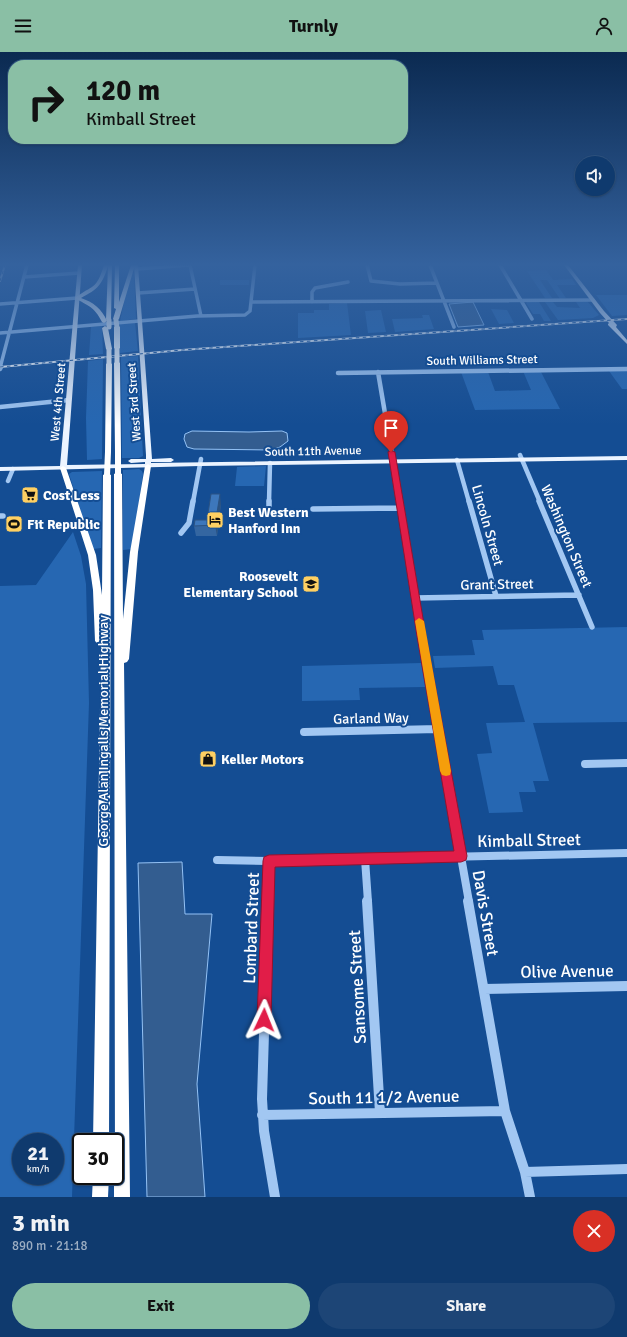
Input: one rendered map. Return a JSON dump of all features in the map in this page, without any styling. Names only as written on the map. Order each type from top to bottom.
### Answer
[{"type":"highway","name":"George Alan Ingalls Memorial Highway","points":[[101,1133],[109,364],[107,320]]},
{"type":"highway","name":"George Alan Ingalls Memorial Highway","points":[[116,320],[122,1197]]},
{"type":"highway","points":[[119,700],[134,552],[148,463]]},
{"type":"highway","points":[[63,466],[95,569],[105,704]]},
{"type":"highway","points":[[100,1197],[101,1185]]},
{"type":"main road","name":"West 4th Street","points":[[63,466],[75,318]]},
{"type":"main road","points":[[606,318],[624,337],[627,343]]},
{"type":"main road","name":"West 3rd Street","points":[[140,321],[148,463]]},
{"type":"main road","name":"South 11th Avenue","points":[[0,469],[148,463],[627,454]]},
{"type":"main road","name":"South 11th Avenue","points":[[201,462],[270,463],[392,459],[457,460],[521,457],[627,458]]},
{"type":"main road","name":"South 11th Avenue","points":[[0,464],[63,466]]},
{"type":"street","points":[[0,369],[13,318]]},
{"type":"street","points":[[0,333],[171,318]]},
{"type":"street","points":[[451,318],[454,327]]},
{"type":"street","name":"South Williams Street","points":[[338,372],[627,369]]},
{"type":"street","name":"Davis Street","points":[[378,372],[415,598],[506,1111],[525,1172],[530,1197]]},
{"type":"street","points":[[0,407],[69,400]]},
{"type":"street","name":"Washington Street","points":[[521,457],[592,627]]},
{"type":"street","name":"Lincoln Street","points":[[457,460],[496,596]]},
{"type":"street","points":[[181,533],[189,523],[201,462]]},
{"type":"street","points":[[269,513],[270,463]]},
{"type":"street","points":[[8,481],[13,469]]},
{"type":"street","points":[[313,509],[401,508]]},
{"type":"street","name":"Grant Street","points":[[415,598],[579,595]]},
{"type":"street","name":"Garland Way","points":[[304,732],[438,729]]},
{"type":"street","points":[[585,764],[627,763]]},
{"type":"street","name":"Kimball Street","points":[[217,860],[269,861],[627,853]]},
{"type":"street","name":"Sansome Street","points":[[365,859],[380,1113]]},
{"type":"street","name":"Lombard Street","points":[[269,861],[262,1115],[275,1197]]},
{"type":"street","name":"Olive Avenue","points":[[484,989],[627,986]]},
{"type":"street","name":"South 11 1/2 Avenue","points":[[262,1115],[506,1111]]},
{"type":"street","points":[[525,1172],[627,1169]]},
{"type":"shaded area","points":[[121,318],[136,318],[136,319],[120,321]]},
{"type":"shaded area","points":[[298,318],[349,318],[351,335],[298,338]]},
{"type":"shaded area","points":[[366,318],[383,318],[386,332],[368,333]]},
{"type":"shaded area","points":[[430,318],[434,329],[395,332],[392,319]]},
{"type":"shaded area","points":[[455,318],[481,318],[484,325],[458,327]]},
{"type":"shaded area","points":[[496,318],[512,318],[514,323],[499,324]]},
{"type":"shaded area","points":[[543,318],[549,318],[551,321],[544,321]]},
{"type":"shaded area","points":[[557,318],[585,318],[558,320]]},
{"type":"shaded area","points":[[135,323],[138,351],[120,353],[120,324]]},
{"type":"shaded area","points":[[102,326],[103,354],[89,355],[91,327]]},
{"type":"shaded area","points":[[138,356],[143,456],[139,458],[122,458],[121,357]]},
{"type":"shaded area","points":[[103,359],[102,459],[87,460],[86,418],[88,361]]},
{"type":"shaded area","points":[[627,370],[627,389],[622,389],[609,371]]},
{"type":"shaded area","points":[[523,371],[541,372],[560,409],[475,410],[461,372],[488,372],[495,391],[531,390]]},
{"type":"shaded area","points":[[192,431],[282,431],[287,433],[288,441],[280,447],[272,450],[194,449],[187,447],[184,439],[185,434]]},
{"type":"shaded area","points":[[266,466],[264,486],[235,486],[237,467]]},
{"type":"shaded area","points":[[139,469],[143,474],[132,549],[123,550],[123,470]]},
{"type":"shaded area","points":[[102,471],[101,548],[93,549],[69,474],[72,472]]},
{"type":"shaded area","points":[[73,532],[81,556],[86,584],[89,703],[74,1133],[72,1133],[72,1197],[0,1197],[0,586],[36,585]]},
{"type":"shaded area","points":[[627,627],[627,722],[533,723],[549,781],[533,781],[536,792],[519,792],[523,812],[489,813],[477,754],[492,753],[486,723],[525,722],[514,685],[498,685],[493,666],[435,668],[433,656],[475,655],[472,640],[484,640],[482,630]]},
{"type":"shaded area","points":[[421,663],[425,687],[359,688],[360,700],[302,701],[302,666]]},
{"type":"shaded area","points":[[182,862],[185,914],[212,914],[197,1084],[205,1197],[147,1197],[138,863]]},
{"type":"building","points":[[211,494],[220,494],[215,525],[194,526],[195,520],[207,520]]},
{"type":"railway","points":[[0,367],[182,350],[627,319]]},
{"type":"slow traffic","points":[[419,621],[446,771]]},
{"type":"place","name":"Cost Less","points":[[30,495]]},
{"type":"place","name":"Best Western Hanford Inn","points":[[215,520]]},
{"type":"place","name":"Fit Republic","points":[[14,524]]},
{"type":"place","name":"Roosevelt Elementary School","points":[[311,584]]},
{"type":"place","name":"Keller Motors","points":[[208,759]]},
{"type":"route","points":[[264,1020],[269,861],[461,856],[391,452]]}]
